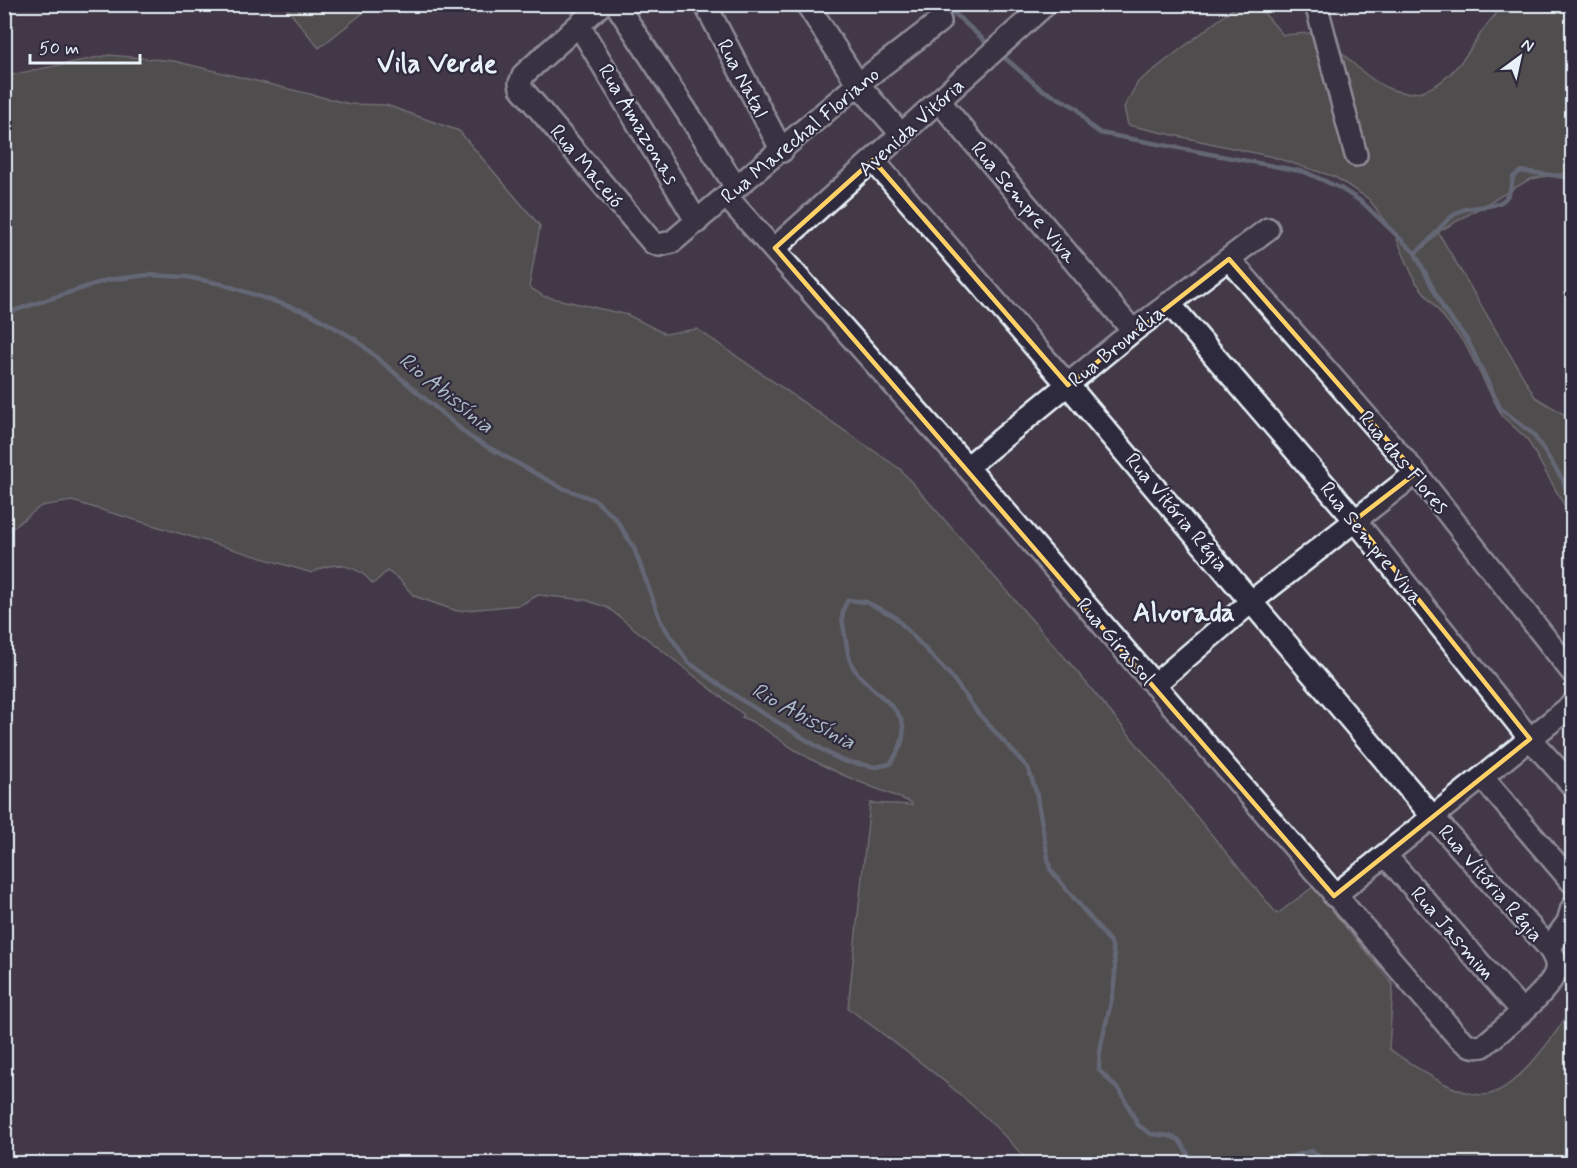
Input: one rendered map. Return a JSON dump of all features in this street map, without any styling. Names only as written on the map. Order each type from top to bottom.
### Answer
[{"type":"street","points":[[580,27],[602,4]]},
{"type":"street","name":"Rua Girassol","points":[[616,4],[731,192],[775,248],[967,466],[1334,896],[1456,1035],[1475,1048],[1483,1046],[1522,1011]]},
{"type":"street","name":"Rua Natal","points":[[705,4],[782,151]]},
{"type":"street","points":[[807,4],[858,84],[902,135]]},
{"type":"street","name":"Avenida Vitória","points":[[775,248],[1046,4]]},
{"type":"street","points":[[1316,4],[1356,155]]},
{"type":"street","name":"Rua Marechal Floriano","points":[[659,245],[672,242],[782,151],[858,84],[940,21]]},
{"type":"street","name":"Rua Maceió","points":[[580,27],[524,74],[520,83],[521,88],[653,243],[659,245]]},
{"type":"street","name":"Rua Amazonas","points":[[580,27],[697,222]]},
{"type":"street","name":"Rua Sempre Viva","points":[[939,101],[1132,331]]},
{"type":"street","name":"Rua Vitória Régia","points":[[873,160],[1068,385],[1432,816],[1549,948]]},
{"type":"street","name":"Rua Bromélia","points":[[967,466],[1132,331],[1268,229]]},
{"type":"street","name":"Rua das Flores","points":[[1229,258],[1416,473],[1572,672]]},
{"type":"street","name":"Rua Sempre Viva","points":[[1168,303],[1355,520],[1530,739],[1572,785]]},
{"type":"street","points":[[1154,685],[1252,601],[1416,473]]},
{"type":"street","points":[[1334,896],[1572,705]]},
{"type":"street","points":[[1483,778],[1572,882]]},
{"type":"street","name":"Rua Jasmim","points":[[1384,855],[1522,1011]]},
{"type":"street","points":[[1522,1011],[1556,973],[1556,960],[1549,948],[1568,922],[1572,908]]},
{"type":"highlighted area","points":[[873,160],[1068,385],[1229,259],[1416,473],[1355,520],[1530,739],[1334,896],[775,248]]},
{"type":"green space","points":[[284,5],[373,5],[319,48]]},
{"type":"green space","points":[[1238,5],[1257,5],[1283,35],[1322,32],[1370,78],[1387,88],[1404,93],[1422,91],[1441,82],[1460,63],[1496,14],[1489,5],[1572,5],[1572,172],[1530,179],[1438,232],[1535,397],[1570,418],[1572,417],[1572,519],[1527,439],[1502,416],[1465,344],[1415,281],[1396,237],[1369,199],[1335,177],[1273,157],[1128,125],[1124,107],[1138,82]]},
{"type":"green space","points":[[109,55],[174,61],[350,104],[386,105],[459,131],[540,226],[529,287],[543,296],[628,315],[665,334],[697,329],[900,469],[1074,668],[1277,914],[1313,887],[1393,985],[1389,1049],[1421,1071],[1447,1085],[1472,1094],[1483,1095],[1508,1085],[1521,1074],[1556,1032],[1572,1008],[1572,1163],[1029,1163],[966,1100],[848,1008],[870,803],[912,805],[912,803],[826,767],[742,717],[744,715],[608,608],[586,600],[538,595],[520,605],[457,611],[414,596],[399,579],[387,571],[373,584],[360,572],[345,566],[328,566],[312,573],[72,501],[41,506],[10,530],[5,539],[5,76]]},
{"type":"waterway","points":[[944,4],[985,41]]},
{"type":"waterway","points":[[1005,58],[1041,89],[1077,108],[1089,125],[1100,133],[1305,172],[1340,188],[1362,202],[1415,253],[1444,310],[1468,341],[1500,408],[1533,434],[1563,480],[1572,506]]},
{"type":"waterway","points":[[1415,253],[1453,215],[1470,208],[1491,206],[1504,200],[1510,191],[1513,177],[1521,171],[1572,178]]},
{"type":"waterway","name":"Rio Abissínia","points":[[4,314],[107,280],[148,275],[187,277],[222,284],[309,313],[355,339],[470,437],[560,487],[595,500],[616,519],[634,548],[661,622],[688,662],[740,699],[843,761],[876,767],[890,764],[900,747],[904,732],[902,721],[895,710],[853,666],[848,654],[843,625],[844,609],[848,600],[866,602],[894,616],[951,676],[978,713],[1028,768],[1036,791],[1050,869],[1111,943],[1115,976],[1102,1038],[1099,1070],[1121,1092],[1138,1125],[1151,1134],[1170,1136],[1179,1140],[1194,1164]]},
{"type":"waterway","name":"Rio Abissínia","points":[[1264,1164],[1312,1151],[1328,1164]]},
{"type":"district","name":"Vila Verde","points":[[437,63]]},
{"type":"district","name":"Alvorada","points":[[1184,612]]}]
